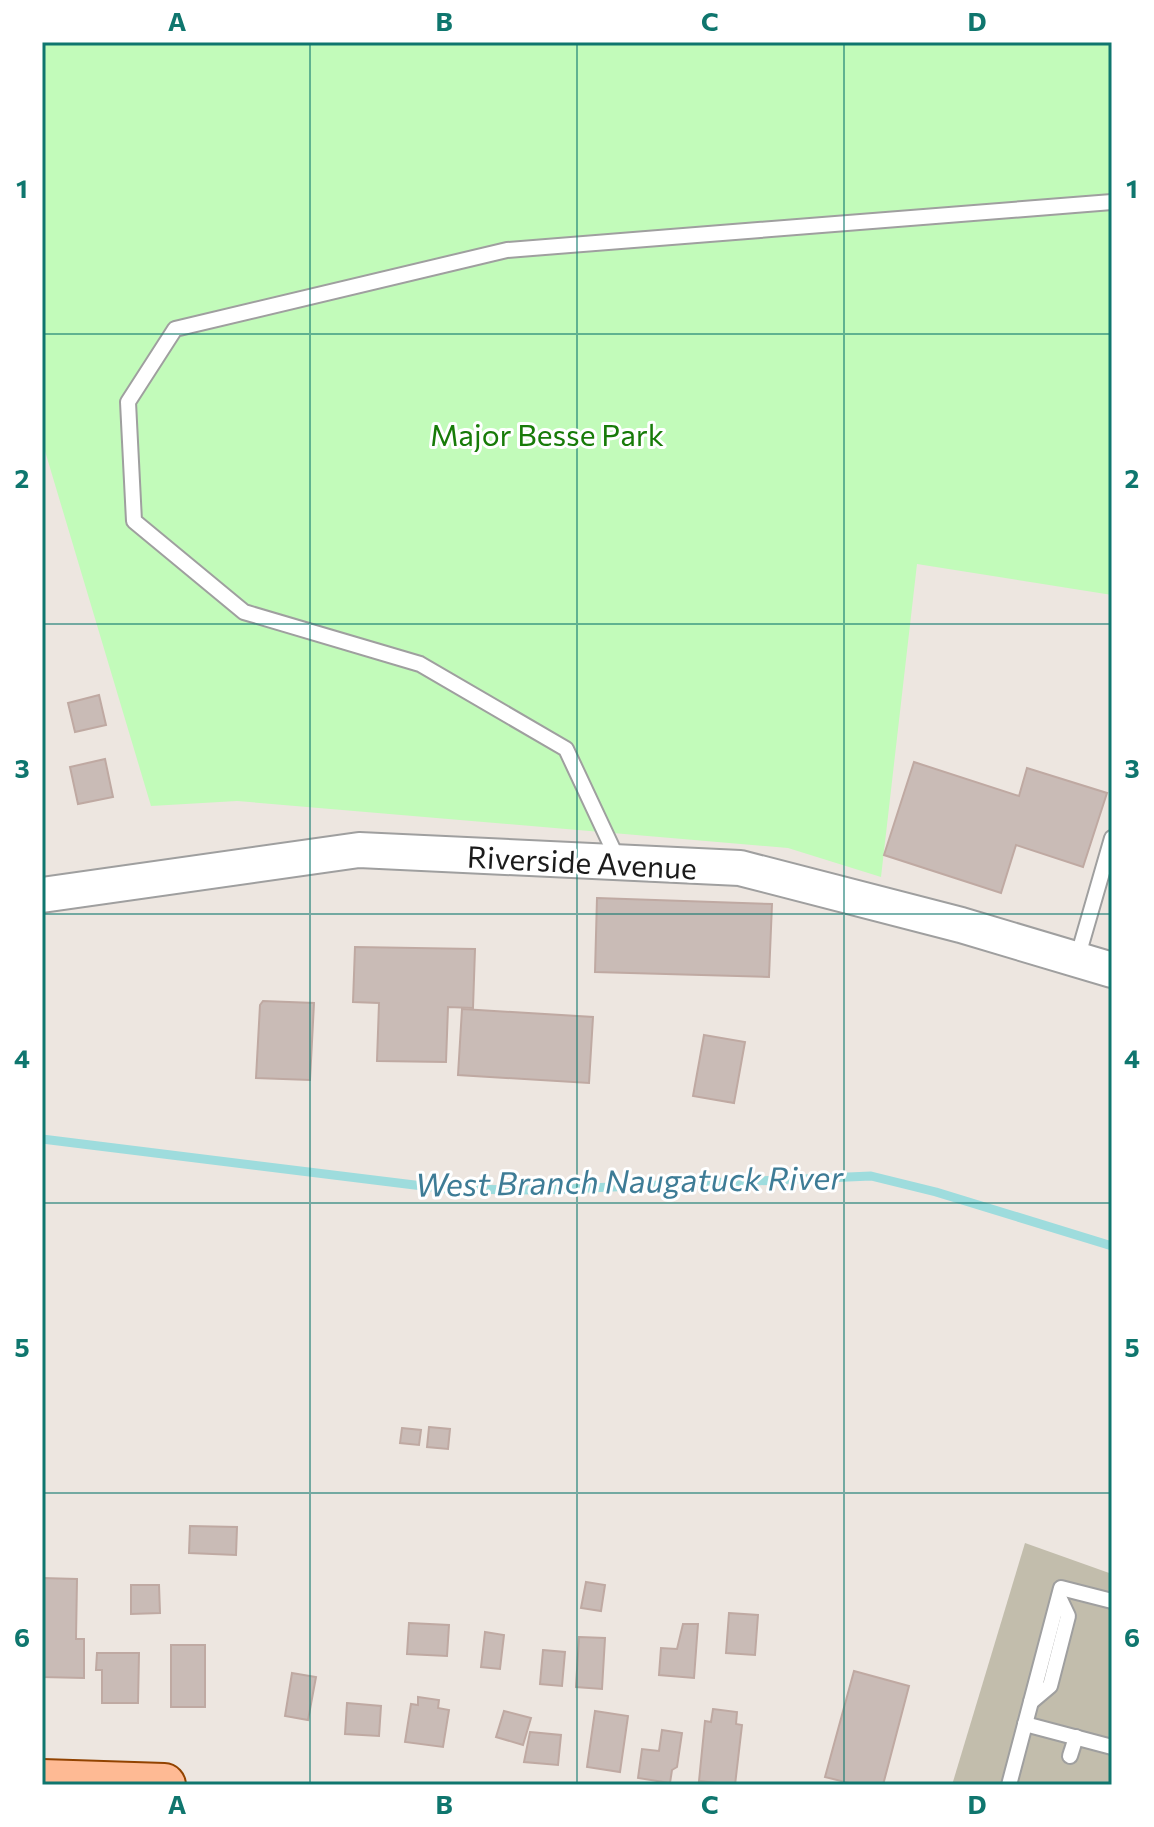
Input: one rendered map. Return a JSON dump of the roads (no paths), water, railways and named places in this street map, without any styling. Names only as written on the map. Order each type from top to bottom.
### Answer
[{"type":"main road","points":[[42,1781],[164,1785]]},
{"type":"street","name":"Riverside Avenue","points":[[42,895],[359,850],[740,868],[961,925],[1112,970]]},
{"type":"lane","points":[[619,862],[566,749],[420,664],[244,612],[134,521],[128,402],[175,329],[507,250],[1112,202]]},
{"type":"lane","points":[[1077,959],[1112,838]]},
{"type":"lane","points":[[1009,1785],[1061,1588],[1112,1601]]},
{"type":"lane","points":[[1025,1724],[1112,1747]]},
{"type":"lane","points":[[1070,1756],[1076,1737]]},
{"type":"waterway","name":"West Branch Naugatuck River","points":[[42,1139],[447,1189],[542,1190],[871,1176],[936,1192],[1112,1246]]},
{"type":"park label","name":"Major Besse Park","points":[[547,433]]}]
